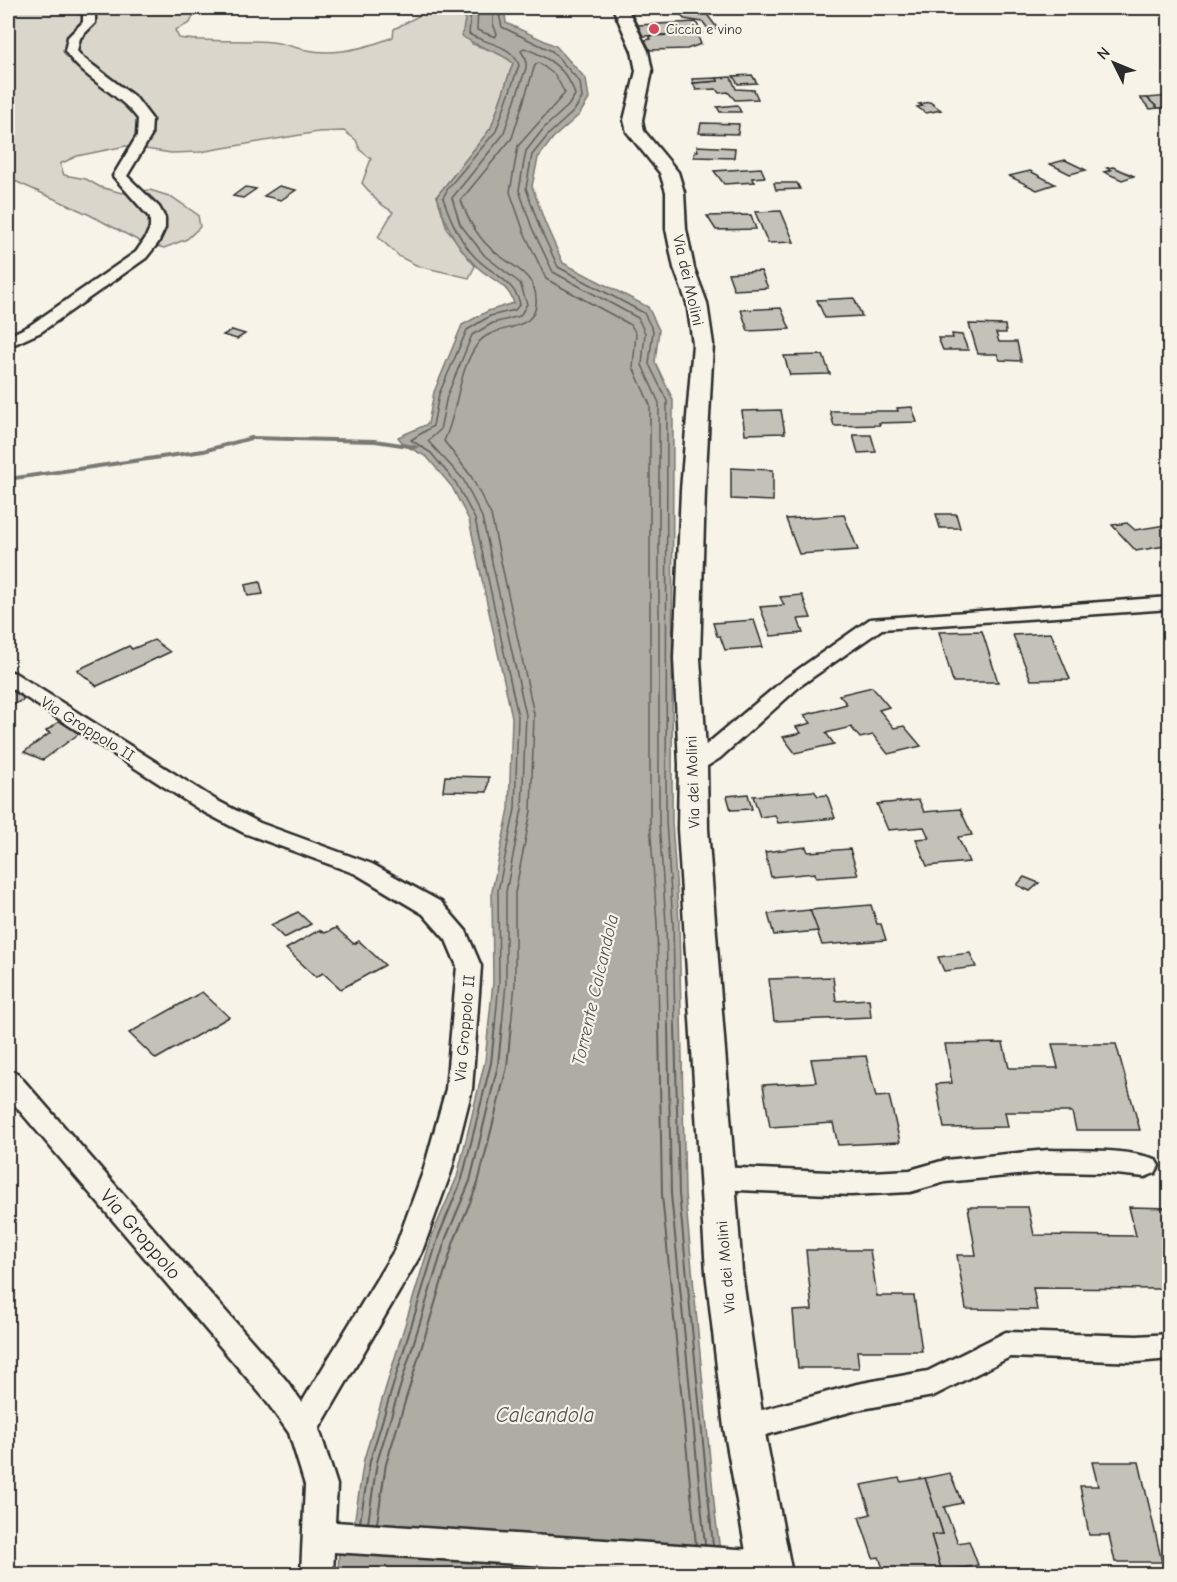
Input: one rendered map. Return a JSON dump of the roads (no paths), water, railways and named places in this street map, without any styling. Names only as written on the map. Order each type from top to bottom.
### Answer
[{"type":"street","points":[[8,342],[35,329],[141,255],[152,242],[159,226],[156,211],[128,189],[120,176],[144,136],[145,119],[131,102],[76,60],[71,51],[74,37],[90,22],[89,15],[83,8]]},
{"type":"street","name":"Via dei Molini","points":[[620,8],[640,51],[644,71],[633,120],[636,132],[669,172],[675,192],[676,229],[684,268],[697,303],[703,344],[693,490],[687,658],[693,765],[693,829],[724,1272],[744,1428],[766,1544],[757,1568]]},
{"type":"street","points":[[693,765],[712,753],[793,682],[877,623],[1170,603]]},
{"type":"street","name":"Via Groppolo II","points":[[8,677],[208,805],[252,828],[364,869],[432,908],[457,937],[469,966],[459,1089],[437,1172],[407,1254],[303,1428]]},
{"type":"street","name":"Via Groppolo","points":[[8,1080],[275,1389],[303,1428],[321,1485],[330,1537],[317,1575]]},
{"type":"street","points":[[718,1178],[851,1184],[910,1181],[945,1171],[1048,1161],[1106,1162],[1145,1166]]},
{"type":"street","points":[[744,1428],[856,1397],[933,1383],[1006,1344],[1137,1349],[1170,1346]]},
{"type":"street","points":[[330,1537],[757,1568]]},
{"type":"water","name":"Calcandola","points":[[467,8],[508,8],[505,14],[506,23],[556,46],[586,79],[589,99],[579,115],[553,138],[538,158],[532,186],[563,263],[648,307],[659,330],[655,362],[673,400],[672,822],[679,922],[685,1194],[715,1513],[723,1574],[338,1574],[339,1550],[351,1544],[364,1459],[433,1233],[457,1177],[485,1061],[493,982],[492,891],[509,809],[512,717],[469,520],[452,487],[427,457],[404,445],[398,437],[428,424],[434,392],[462,325],[488,311],[514,303],[507,290],[475,265],[461,249],[447,224],[437,196],[491,128],[513,63],[462,36]]},
{"type":"waterway","points":[[8,479],[204,451],[251,438],[375,441],[415,447]]},
{"type":"place","name":"Ciccia e vino","points":[[654,29]]},
{"type":"water label","name":"Torrente Calcandola","points":[[595,990]]}]
